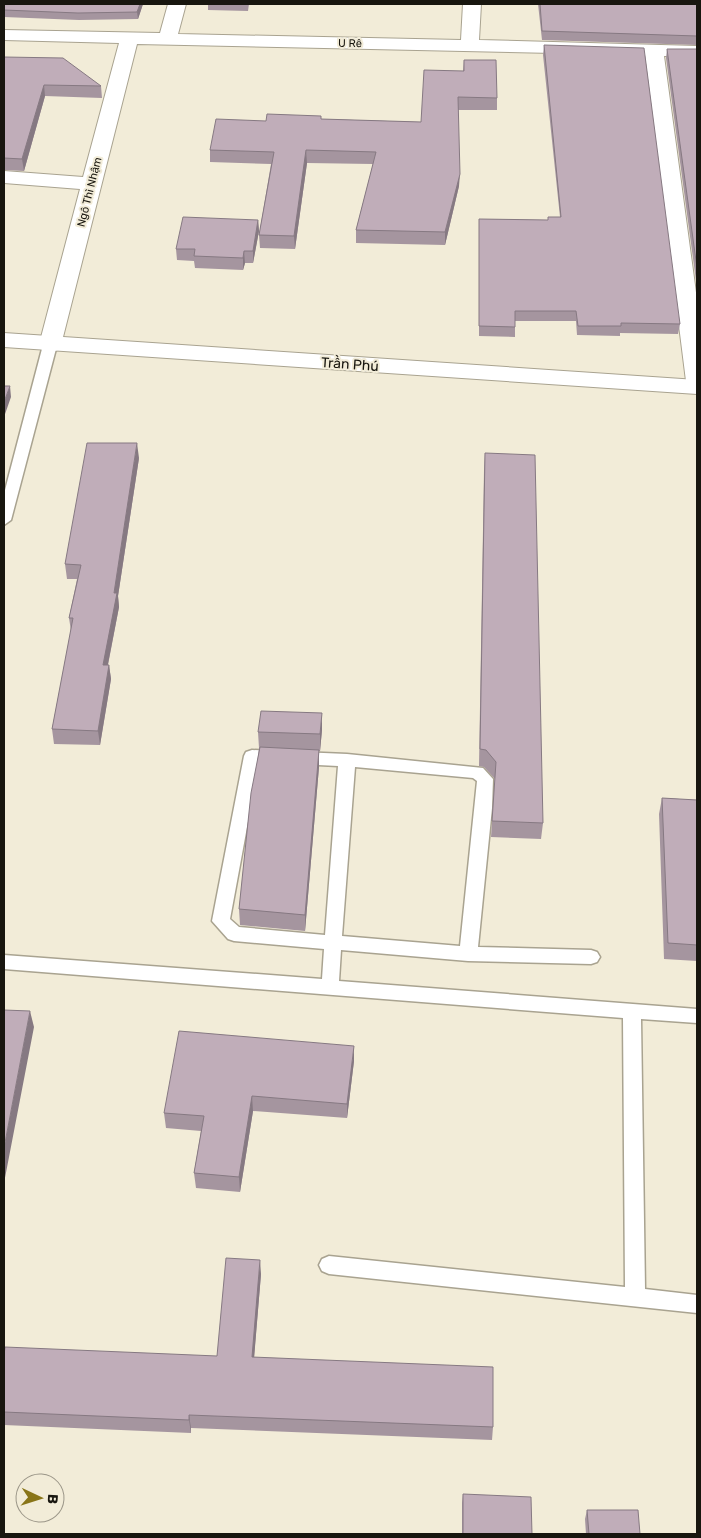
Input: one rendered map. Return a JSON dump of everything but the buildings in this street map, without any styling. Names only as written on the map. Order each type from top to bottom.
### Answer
[{"type":"street","points":[[168,40],[177,4]]},
{"type":"street","points":[[470,46],[472,4]]},
{"type":"street","name":"U Rê","points":[[4,36],[697,51]]},
{"type":"street","name":"Ngô Thì Nhậm","points":[[50,345],[129,39]]},
{"type":"street","points":[[654,50],[697,381]]},
{"type":"street","points":[[4,177],[91,184]]},
{"type":"street","name":"Trần Phú","points":[[4,340],[50,345],[697,387]]},
{"type":"lane","points":[[4,520],[50,345]]},
{"type":"lane","points":[[468,954],[484,808],[485,779],[477,772],[347,760],[252,756],[221,921],[234,934],[334,941],[468,954],[591,957]]},
{"type":"lane","points":[[330,986],[347,760]]},
{"type":"lane","points":[[4,962],[697,1016]]},
{"type":"lane","points":[[632,1011],[635,1299]]},
{"type":"lane","points":[[329,1266],[697,1304]]}]
